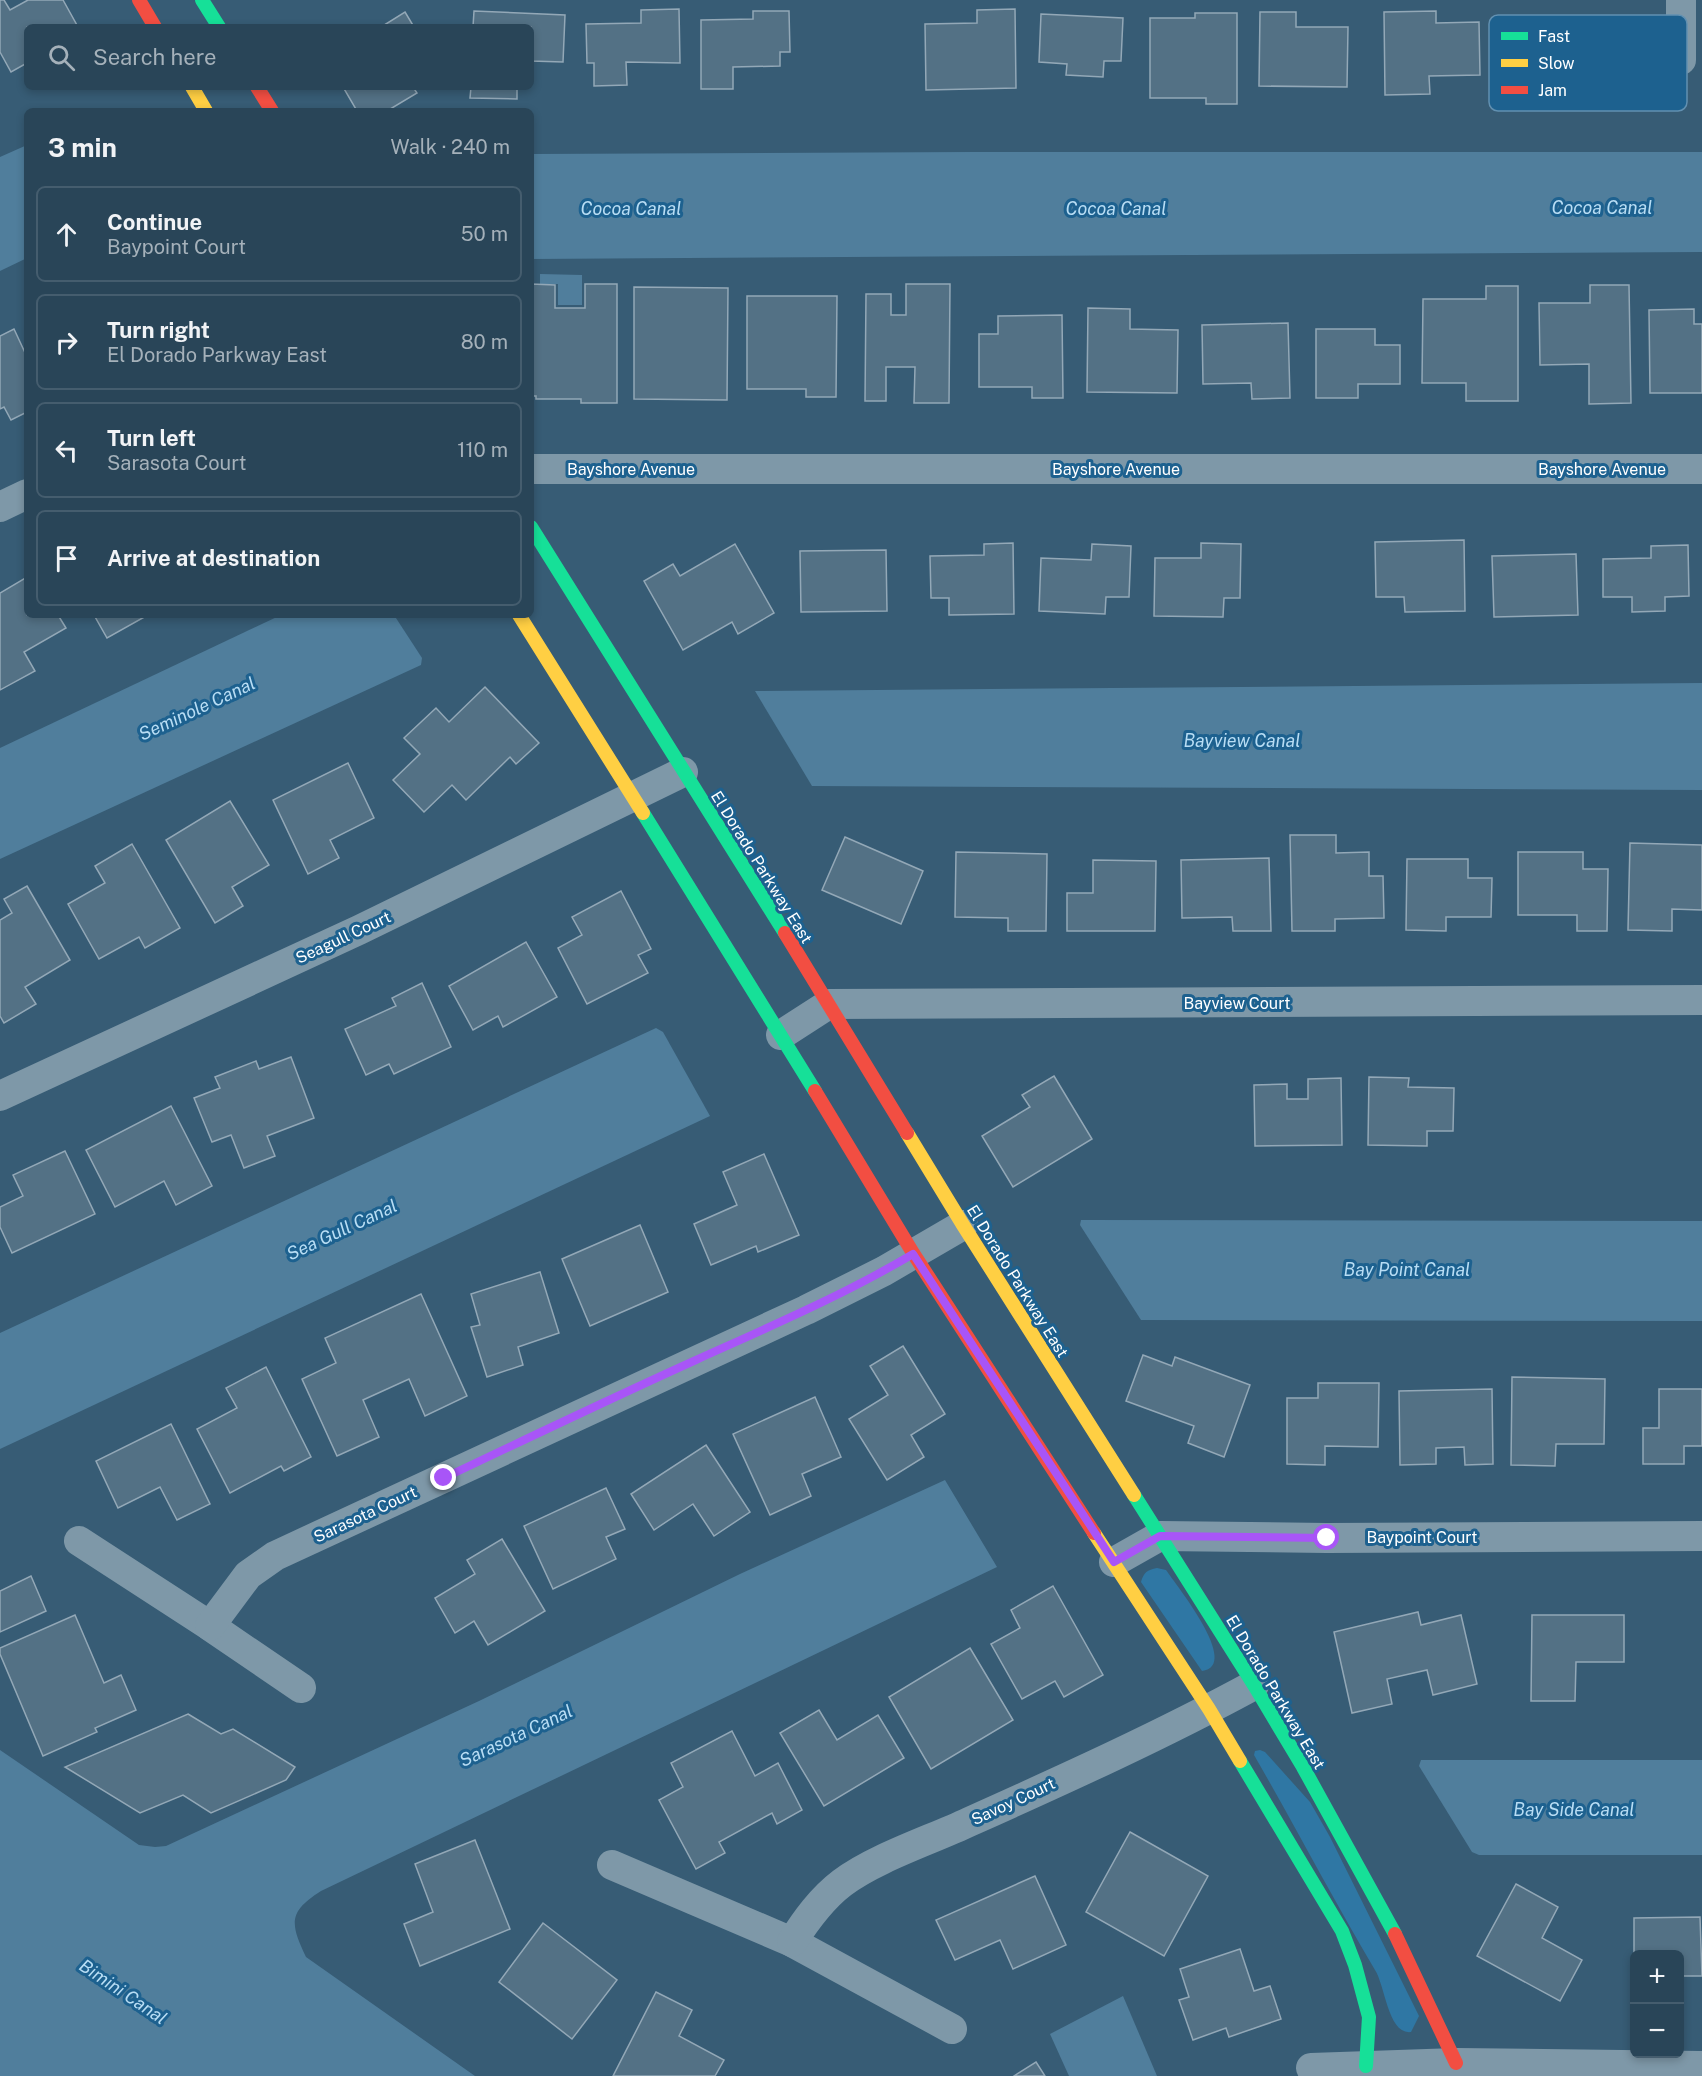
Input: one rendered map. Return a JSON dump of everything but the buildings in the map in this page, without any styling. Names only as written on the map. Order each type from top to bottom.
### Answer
[{"type":"street","points":[[139,0],[153,24]]},
{"type":"street","points":[[202,0],[217,24]]},
{"type":"street","points":[[194,90],[204,108]]},
{"type":"street","points":[[259,90],[270,108]]},
{"type":"street","name":"Bayshore Avenue","points":[[534,469],[1702,469]]},
{"type":"street","points":[[0,507],[24,495]]},
{"type":"street","name":"El Dorado Parkway East","points":[[534,532],[829,1005],[963,1225],[1254,1685],[1390,1922],[1456,2063]]},
{"type":"street","points":[[521,618],[781,1035],[913,1254],[1209,1709],[1342,1931],[1356,1965],[1369,2018],[1366,2066]]},
{"type":"street","name":"Seagull Court","points":[[0,1096],[359,930],[683,772]]},
{"type":"street","name":"Bayview Court","points":[[829,1005],[1702,1000]]},
{"type":"street","points":[[781,1035],[829,1005]]},
{"type":"street","name":"Sarasota Court","points":[[210,1626],[248,1575],[275,1556],[806,1310],[884,1271],[963,1225]]},
{"type":"street","points":[[1114,1562],[1160,1536]]},
{"type":"street","name":"Baypoint Court","points":[[1160,1536],[1327,1538],[1702,1536]]},
{"type":"street","points":[[79,1541],[301,1688]]},
{"type":"street","name":"Savoy Court","points":[[792,1942],[806,1919],[824,1898],[865,1868],[970,1822],[1209,1709],[1254,1685]]},
{"type":"street","points":[[612,1865],[792,1942],[952,2029]]},
{"type":"street","points":[[1311,2068],[1456,2063],[1702,2066]]},
{"type":"shaded area","points":[[1157,1568],[1166,1570],[1203,1624],[1211,1641],[1215,1655],[1212,1666],[1202,1671],[1141,1582],[1146,1572]]},
{"type":"shaded area","points":[[1255,1751],[1265,1752],[1310,1802],[1330,1837],[1419,2016],[1411,2032],[1403,2031],[1392,2018],[1375,1970],[1254,1755]]},
{"type":"water","points":[[24,146],[24,259],[0,271],[0,157]]},
{"type":"water","name":"Cocoa Canal","points":[[1702,152],[1702,252],[534,259],[534,154]]},
{"type":"water","points":[[540,274],[582,275],[582,305],[558,305],[558,284],[540,284]]},
{"type":"water","name":"Seminole Canal","points":[[275,618],[396,618],[422,658],[421,665],[0,859],[0,748]]},
{"type":"water","name":"Bayview Canal","points":[[1702,683],[1702,790],[812,786],[755,691]]},
{"type":"water","name":"Sea Gull Canal","points":[[656,1028],[663,1032],[710,1116],[0,1449],[0,1333]]},
{"type":"water","name":"Bay Point Canal","points":[[1081,1220],[1702,1221],[1702,1321],[1141,1320],[1080,1225]]},
{"type":"water","points":[[945,1480],[997,1567],[321,1891],[302,1905],[295,1919],[295,1927],[306,1957],[475,2076],[0,2076],[0,1750],[139,1845],[166,1846],[479,1701],[740,1574]]},
{"type":"water","name":"Bay Side Canal","points":[[1421,1760],[1702,1760],[1702,1855],[1479,1855],[1472,1852],[1419,1766]]},
{"type":"water","points":[[1123,1996],[1157,2076],[1069,2076],[1050,2034]]},
{"type":"traffic: fast","points":[[202,0],[217,24]]},
{"type":"traffic: fast","points":[[534,532],[785,933]]},
{"type":"traffic: fast","points":[[643,813],[815,1091]]},
{"type":"traffic: fast","points":[[1134,1495],[1303,1767],[1395,1934]]},
{"type":"traffic: fast","points":[[1240,1761],[1342,1931],[1355,1965],[1369,2017],[1366,2066]]},
{"type":"traffic: slow","points":[[194,90],[204,108]]},
{"type":"traffic: slow","points":[[521,618],[643,813]]},
{"type":"traffic: slow","points":[[907,1133],[1134,1495]]},
{"type":"traffic: slow","points":[[1094,1533],[1209,1709],[1240,1761]]},
{"type":"traffic: jam","points":[[139,0],[153,24]]},
{"type":"traffic: jam","points":[[259,90],[270,108]]},
{"type":"traffic: jam","points":[[785,933],[907,1133]]},
{"type":"traffic: jam","points":[[815,1091],[913,1253],[1094,1533]]},
{"type":"traffic: jam","points":[[1395,1934],[1456,2063]]},
{"type":"route","points":[[444,1478],[806,1310],[913,1254],[1114,1562],[1160,1536],[1327,1538]]},
{"type":"water label","name":"Sarasota Canal","points":[[516,1736]]},
{"type":"water label","name":"Bimini Canal","points":[[123,1992]]}]
